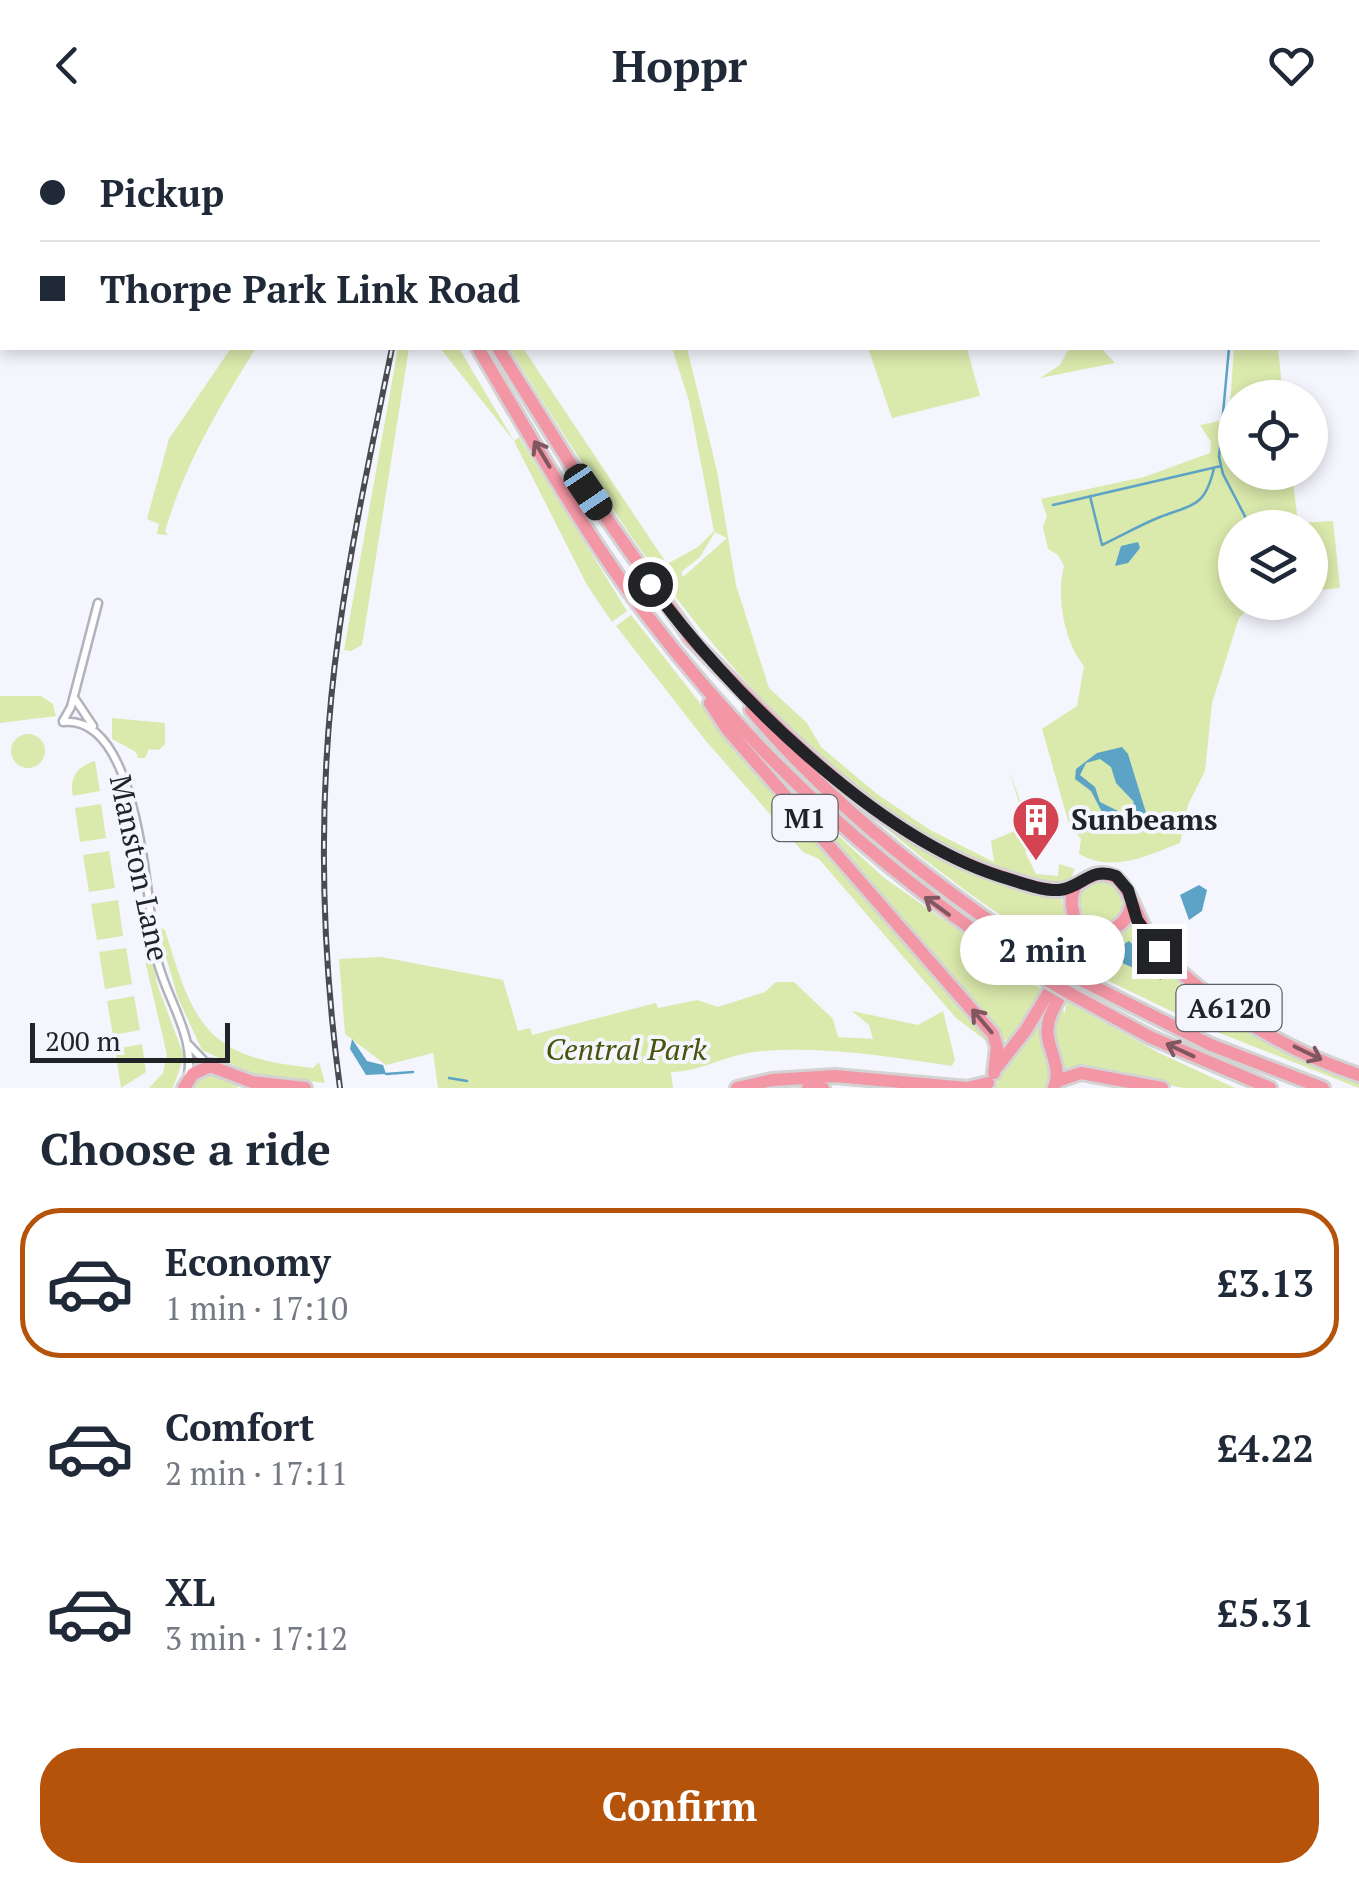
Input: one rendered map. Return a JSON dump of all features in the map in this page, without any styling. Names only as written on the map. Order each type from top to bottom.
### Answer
[{"type":"highway","name":"M1","points":[[479,350],[571,502],[727,729],[993,1034],[997,1047],[989,1081]]},
{"type":"highway","name":"M1","points":[[499,350],[588,492],[689,638],[762,723],[874,832],[949,893],[1079,980],[1211,1045],[1324,1088]]},
{"type":"highway","name":"M1","points":[[689,638],[796,744],[931,846],[997,875],[1052,889],[1077,884]]},
{"type":"highway","name":"M1","points":[[675,651],[746,735],[876,860],[1070,994],[1150,1037],[1270,1088]]},
{"type":"highway","points":[[738,1088],[798,1077],[967,1088],[989,1081],[1026,1030],[1076,947],[1080,932],[1070,902],[1077,884],[1092,874],[1110,874],[1125,885],[1131,903],[1124,923],[1091,944],[1051,1014],[1045,1036],[1057,1067],[1055,1084],[1081,1073],[1162,1088]]},
{"type":"highway","name":"A6120","points":[[1131,903],[1143,930],[1159,951],[1208,994],[1301,1051],[1359,1075]]},
{"type":"highway","points":[[185,1084],[210,1066],[239,1082],[304,1088]]},
{"type":"highway","points":[[808,1088],[823,1088]]},
{"type":"street","points":[[97,730],[78,720],[63,722],[98,603]]},
{"type":"street","name":"Manston Lane","points":[[74,692],[82,714],[112,750],[131,804],[159,966],[188,1044],[210,1066]]},
{"type":"street","name":"Manston Lane","points":[[185,1084],[188,1044]]},
{"type":"green space","points":[[230,350],[255,350],[193,459],[173,506],[165,531],[168,535],[157,534],[159,524],[147,519],[169,439]]},
{"type":"green space","points":[[398,350],[409,350],[362,645],[344,650]]},
{"type":"green space","points":[[442,350],[460,350],[514,441]]},
{"type":"green space","points":[[510,350],[524,350],[667,564],[698,547],[714,531],[689,401],[673,350],[687,350],[717,471],[736,585],[769,688],[807,723],[821,747],[877,794],[930,830],[994,862],[991,841],[1026,826],[1009,770],[1026,817],[1041,840],[1042,844],[1032,831],[1018,835],[1030,849],[1025,852],[1036,874],[1058,876],[1059,864],[1075,869],[1071,878],[1054,885],[974,859],[909,823],[845,776],[733,668],[637,545]],"holes":[[[715,532],[727,538],[683,577],[681,572],[700,557]]]},
{"type":"green space","points":[[869,350],[968,350],[980,396],[892,418]]},
{"type":"green space","points":[[1068,350],[1103,350],[1115,363],[1040,378],[1060,365]]},
{"type":"green space","points":[[1234,350],[1278,350],[1281,380],[1232,380]]},
{"type":"green space","points":[[1218,421],[1218,490],[1294,490],[1296,510],[1218,510],[1218,620],[1238,620],[1212,703],[1205,771],[1188,805],[1180,843],[1130,860],[1091,860],[1079,854],[1081,839],[1069,824],[1042,729],[1077,706],[1084,666],[1067,632],[1061,591],[1064,566],[1058,555],[1048,549],[1043,527],[1047,516],[1041,499],[1144,477],[1210,453],[1211,442],[1200,425]]},
{"type":"green space","points":[[519,437],[627,611],[612,622],[587,585],[514,441]]},
{"type":"green space","points":[[1328,521],[1333,521],[1340,588],[1328,589]]},
{"type":"green space","points":[[631,615],[724,734],[993,1046],[956,1018],[819,859],[803,852],[706,741],[616,626]]},
{"type":"green space","points":[[0,696],[41,696],[53,704],[56,716],[0,723]]},
{"type":"green space","points":[[112,718],[165,723],[165,744],[159,750],[149,749],[145,758],[138,758],[136,752],[112,739]]},
{"type":"green space","points":[[28,734],[40,739],[45,751],[40,763],[28,768],[16,763],[11,751],[16,739]]},
{"type":"green space","points":[[95,761],[100,791],[73,796],[76,774]]},
{"type":"green space","points":[[763,766],[883,877],[1043,990],[1018,1033],[1002,1042]]},
{"type":"green space","points":[[831,781],[930,848],[1061,893],[1069,933],[1063,955],[943,874]]},
{"type":"green space","points":[[101,804],[106,838],[80,842],[75,808]]},
{"type":"green space","points":[[109,851],[115,888],[89,892],[83,855]]},
{"type":"green space","points":[[1096,878],[1113,881],[1124,894],[1124,911],[1078,969],[1046,1018],[1041,1036],[1049,1072],[1046,1088],[994,1088],[1080,945],[1078,895],[1081,886]]},
{"type":"green space","points":[[118,900],[123,936],[97,940],[91,904]]},
{"type":"green space","points":[[1134,923],[1194,991],[1176,983],[1359,1080],[1359,1088],[1202,1026],[1088,971],[1097,948]]},
{"type":"green space","points":[[147,924],[157,984],[184,1056],[173,1088],[149,1088],[163,1073],[167,1055],[146,965]]},
{"type":"green space","points":[[157,926],[165,930],[186,991],[210,1032],[250,1056],[313,1068],[319,1062],[325,1083],[253,1074],[202,1050],[178,998]]},
{"type":"green space","points":[[126,948],[132,984],[105,989],[99,952]]},
{"type":"green space","name":"Central Park","points":[[381,957],[503,980],[518,1031],[530,1028],[532,1035],[656,1003],[658,1008],[697,1000],[718,1007],[765,992],[776,982],[794,982],[833,1019],[838,1037],[873,1039],[869,1025],[852,1011],[918,1025],[943,1011],[955,1060],[952,1066],[853,1053],[778,1050],[743,1054],[671,1072],[673,1088],[438,1088],[433,1053],[386,1065],[345,1034],[339,959]]},
{"type":"green space","points":[[134,996],[140,1030],[113,1035],[107,1001]]},
{"type":"green space","points":[[1066,1001],[1159,1053],[1235,1088],[1184,1088],[1086,1069],[1063,1073],[1054,1033],[1063,1010],[1065,1014]]},
{"type":"green space","points":[[142,1044],[146,1072],[121,1088],[115,1049]]},
{"type":"green space","points":[[208,1071],[230,1076],[238,1088],[189,1088]]},
{"type":"water","points":[[1138,542],[1140,548],[1128,563],[1115,566],[1121,546]]},
{"type":"water","points":[[1122,747],[1128,754],[1147,816],[1140,812],[1113,819],[1104,816],[1091,791],[1075,779],[1076,769],[1097,753]],"holes":[[[1100,759],[1111,767],[1116,783],[1134,802],[1130,810],[1122,813],[1100,802],[1095,787],[1080,775],[1086,763]]]},
{"type":"water","points":[[1199,885],[1207,890],[1202,911],[1189,920],[1180,895]]},
{"type":"water","points":[[1129,941],[1164,976],[1161,980],[1113,959],[1113,951]]},
{"type":"water","points":[[352,1039],[367,1061],[383,1065],[386,1074],[366,1075],[350,1049]]},
{"type":"waterway","points":[[1229,350],[1219,457],[1223,474],[1242,510]]},
{"type":"waterway","points":[[1053,505],[1218,467]]},
{"type":"waterway","points":[[1090,496],[1102,545],[1196,502],[1207,490],[1214,468]]},
{"type":"waterway","points":[[386,1074],[413,1072]]},
{"type":"waterway","points":[[449,1078],[467,1081]]},
{"type":"railway","points":[[340,1088],[325,918],[327,746],[344,596],[392,350]]},
{"type":"place","name":"Sunbeams","points":[[1036,862]]},
{"type":"route","points":[[650,584],[689,638],[749,698],[796,744],[881,812],[931,846],[997,875],[1060,890],[1092,874],[1116,876],[1128,890],[1137,920],[1159,951]]}]
